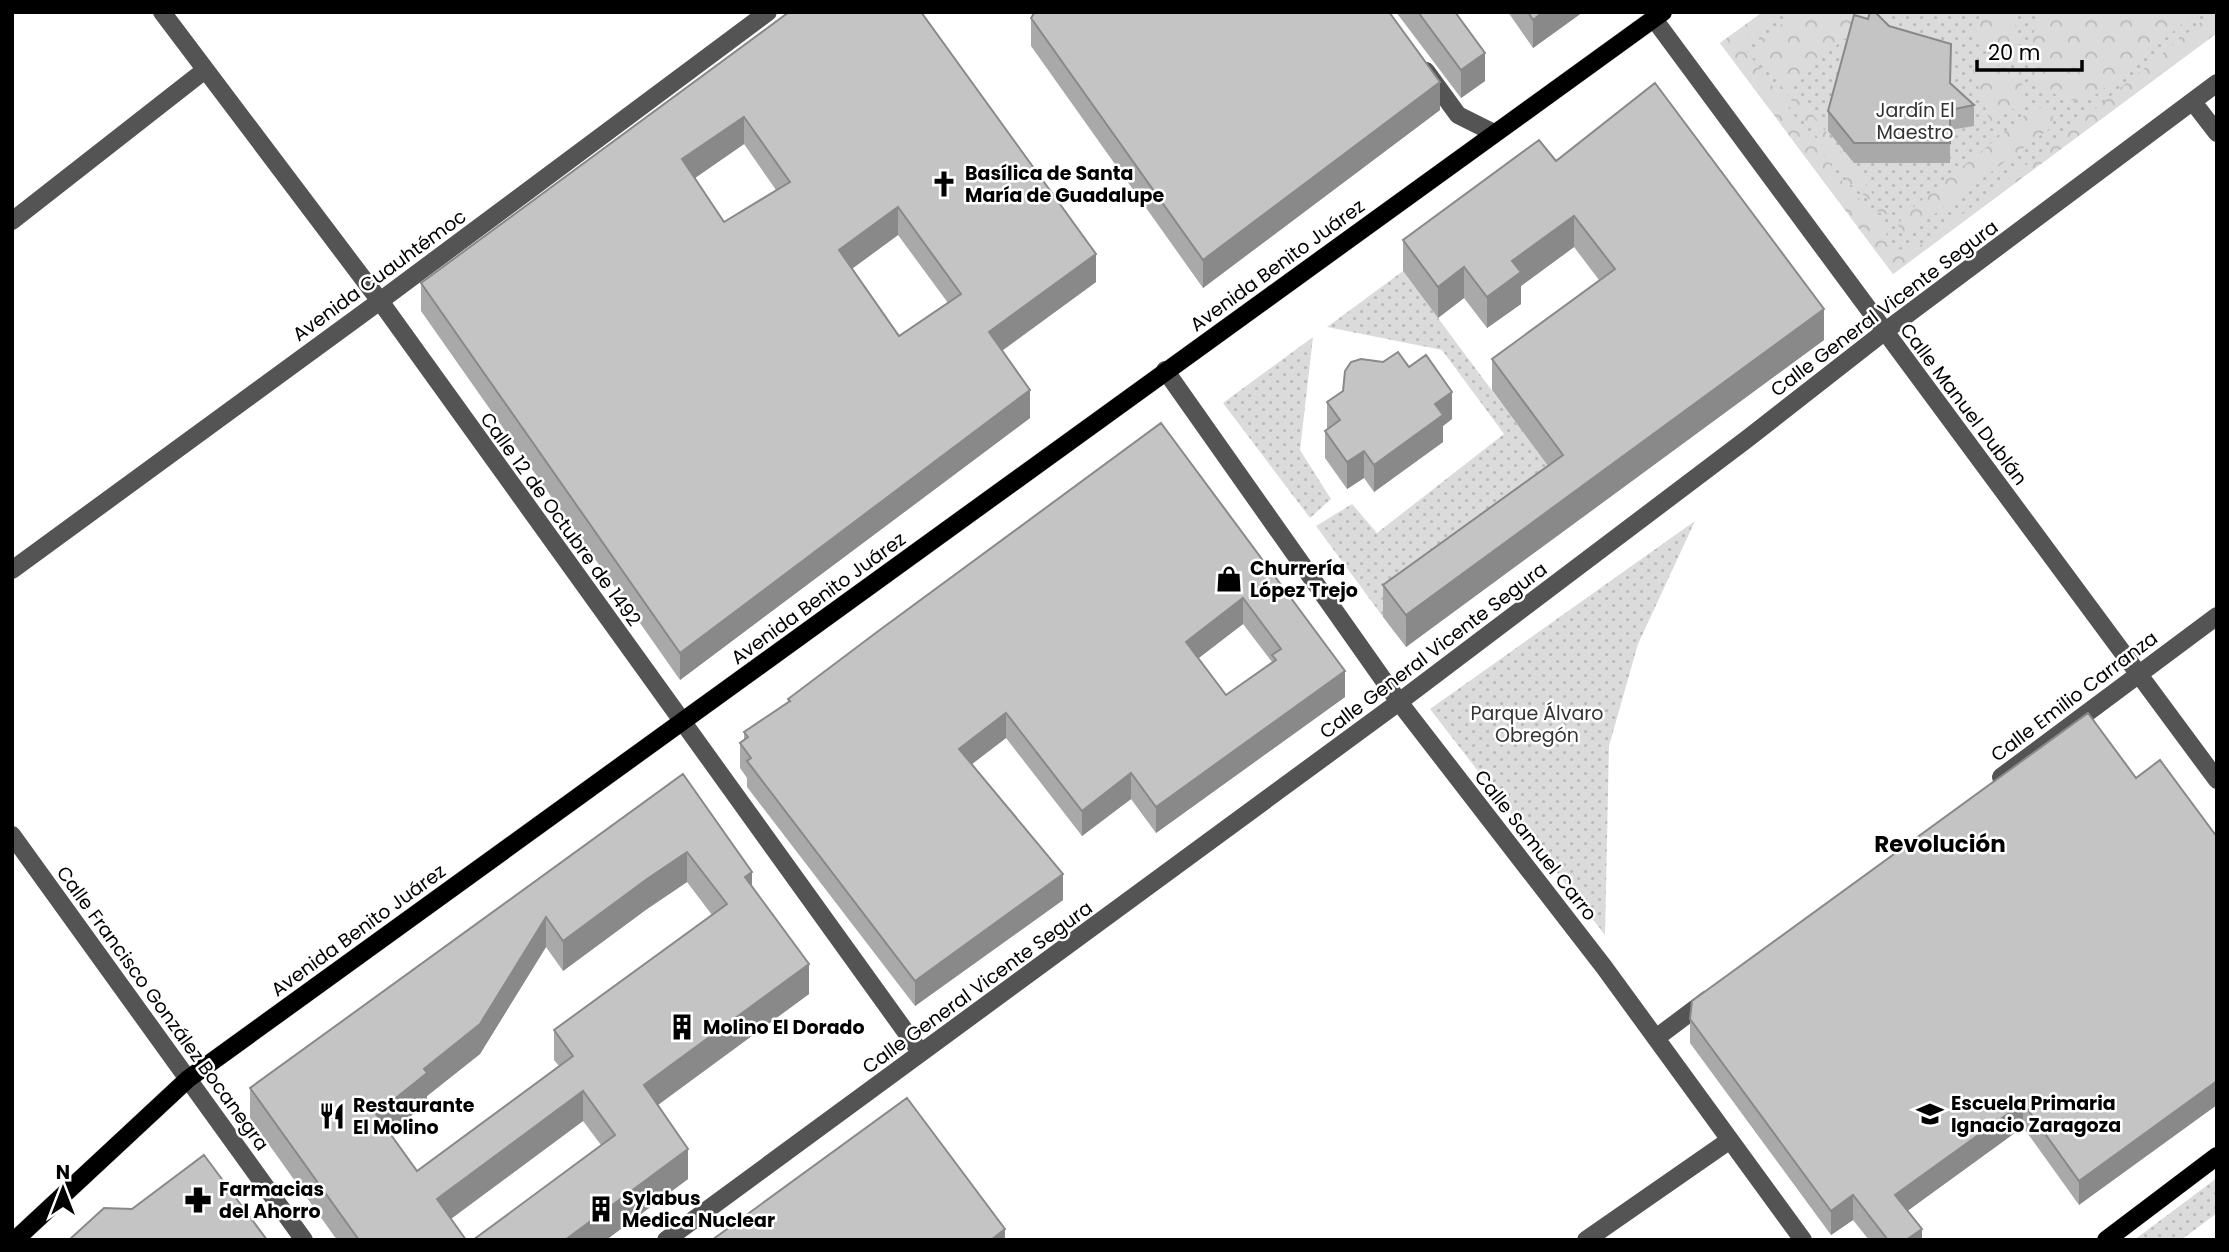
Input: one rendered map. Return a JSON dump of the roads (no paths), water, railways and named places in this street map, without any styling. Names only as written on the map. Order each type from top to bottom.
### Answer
[{"type":"main road","name":"Avenida Benito Juárez","points":[[15,1240],[188,1079],[1658,15]]},
{"type":"main road","points":[[2106,1240],[2217,1156]]},
{"type":"street","name":"Calle 12 de Octubre de 1492","points":[[162,12],[380,301],[921,1053]]},
{"type":"street","name":"Avenida Cuauhtémoc","points":[[12,570],[380,301],[768,12]]},
{"type":"street","name":"Calle Manuel Dublán","points":[[1658,15],[1884,332],[2217,780]]},
{"type":"street","points":[[1412,53],[1458,115],[1494,133]]},
{"type":"street","points":[[12,221],[205,70]]},
{"type":"street","name":"Calle General Vicente Segura","points":[[666,1240],[1399,702],[1884,332],[2217,83]]},
{"type":"street","points":[[2193,102],[2217,134]]},
{"type":"street","name":"Calle Samuel Carro","points":[[1165,370],[1399,702],[1604,967],[1803,1240]]},
{"type":"street","name":"Calle Emilio Carranza","points":[[1985,790],[2217,616]]},
{"type":"street","name":"Calle Francisco González Bocanegra","points":[[12,835],[304,1240]]},
{"type":"street","points":[[1656,1038],[1722,989]]},
{"type":"street","points":[[1586,1240],[1730,1140]]},
{"type":"place","name":"Basílica de Santa María de Guadalupe","points":[[944,184]]},
{"type":"place","name":"Churrería López Trejo","points":[[1229,579]]},
{"type":"place","name":"Molino El Dorado","points":[[682,1027]]},
{"type":"place","name":"Escuela Primaria Ignacio Zaragoza","points":[[1930,1114]]},
{"type":"place","name":"Restaurante El Molino","points":[[332,1116]]},
{"type":"place","name":"Farmacias del Ahorro","points":[[198,1200]]},
{"type":"place","name":"Sylabus Medica Nuclear","points":[[601,1209]]},
{"type":"district","name":"Revolución","points":[[1940,844]]},
{"type":"park label","name":"Jardín El Maestro","points":[[1915,121]]},
{"type":"park label","name":"Parque Álvaro Obregón","points":[[1537,724]]}]
